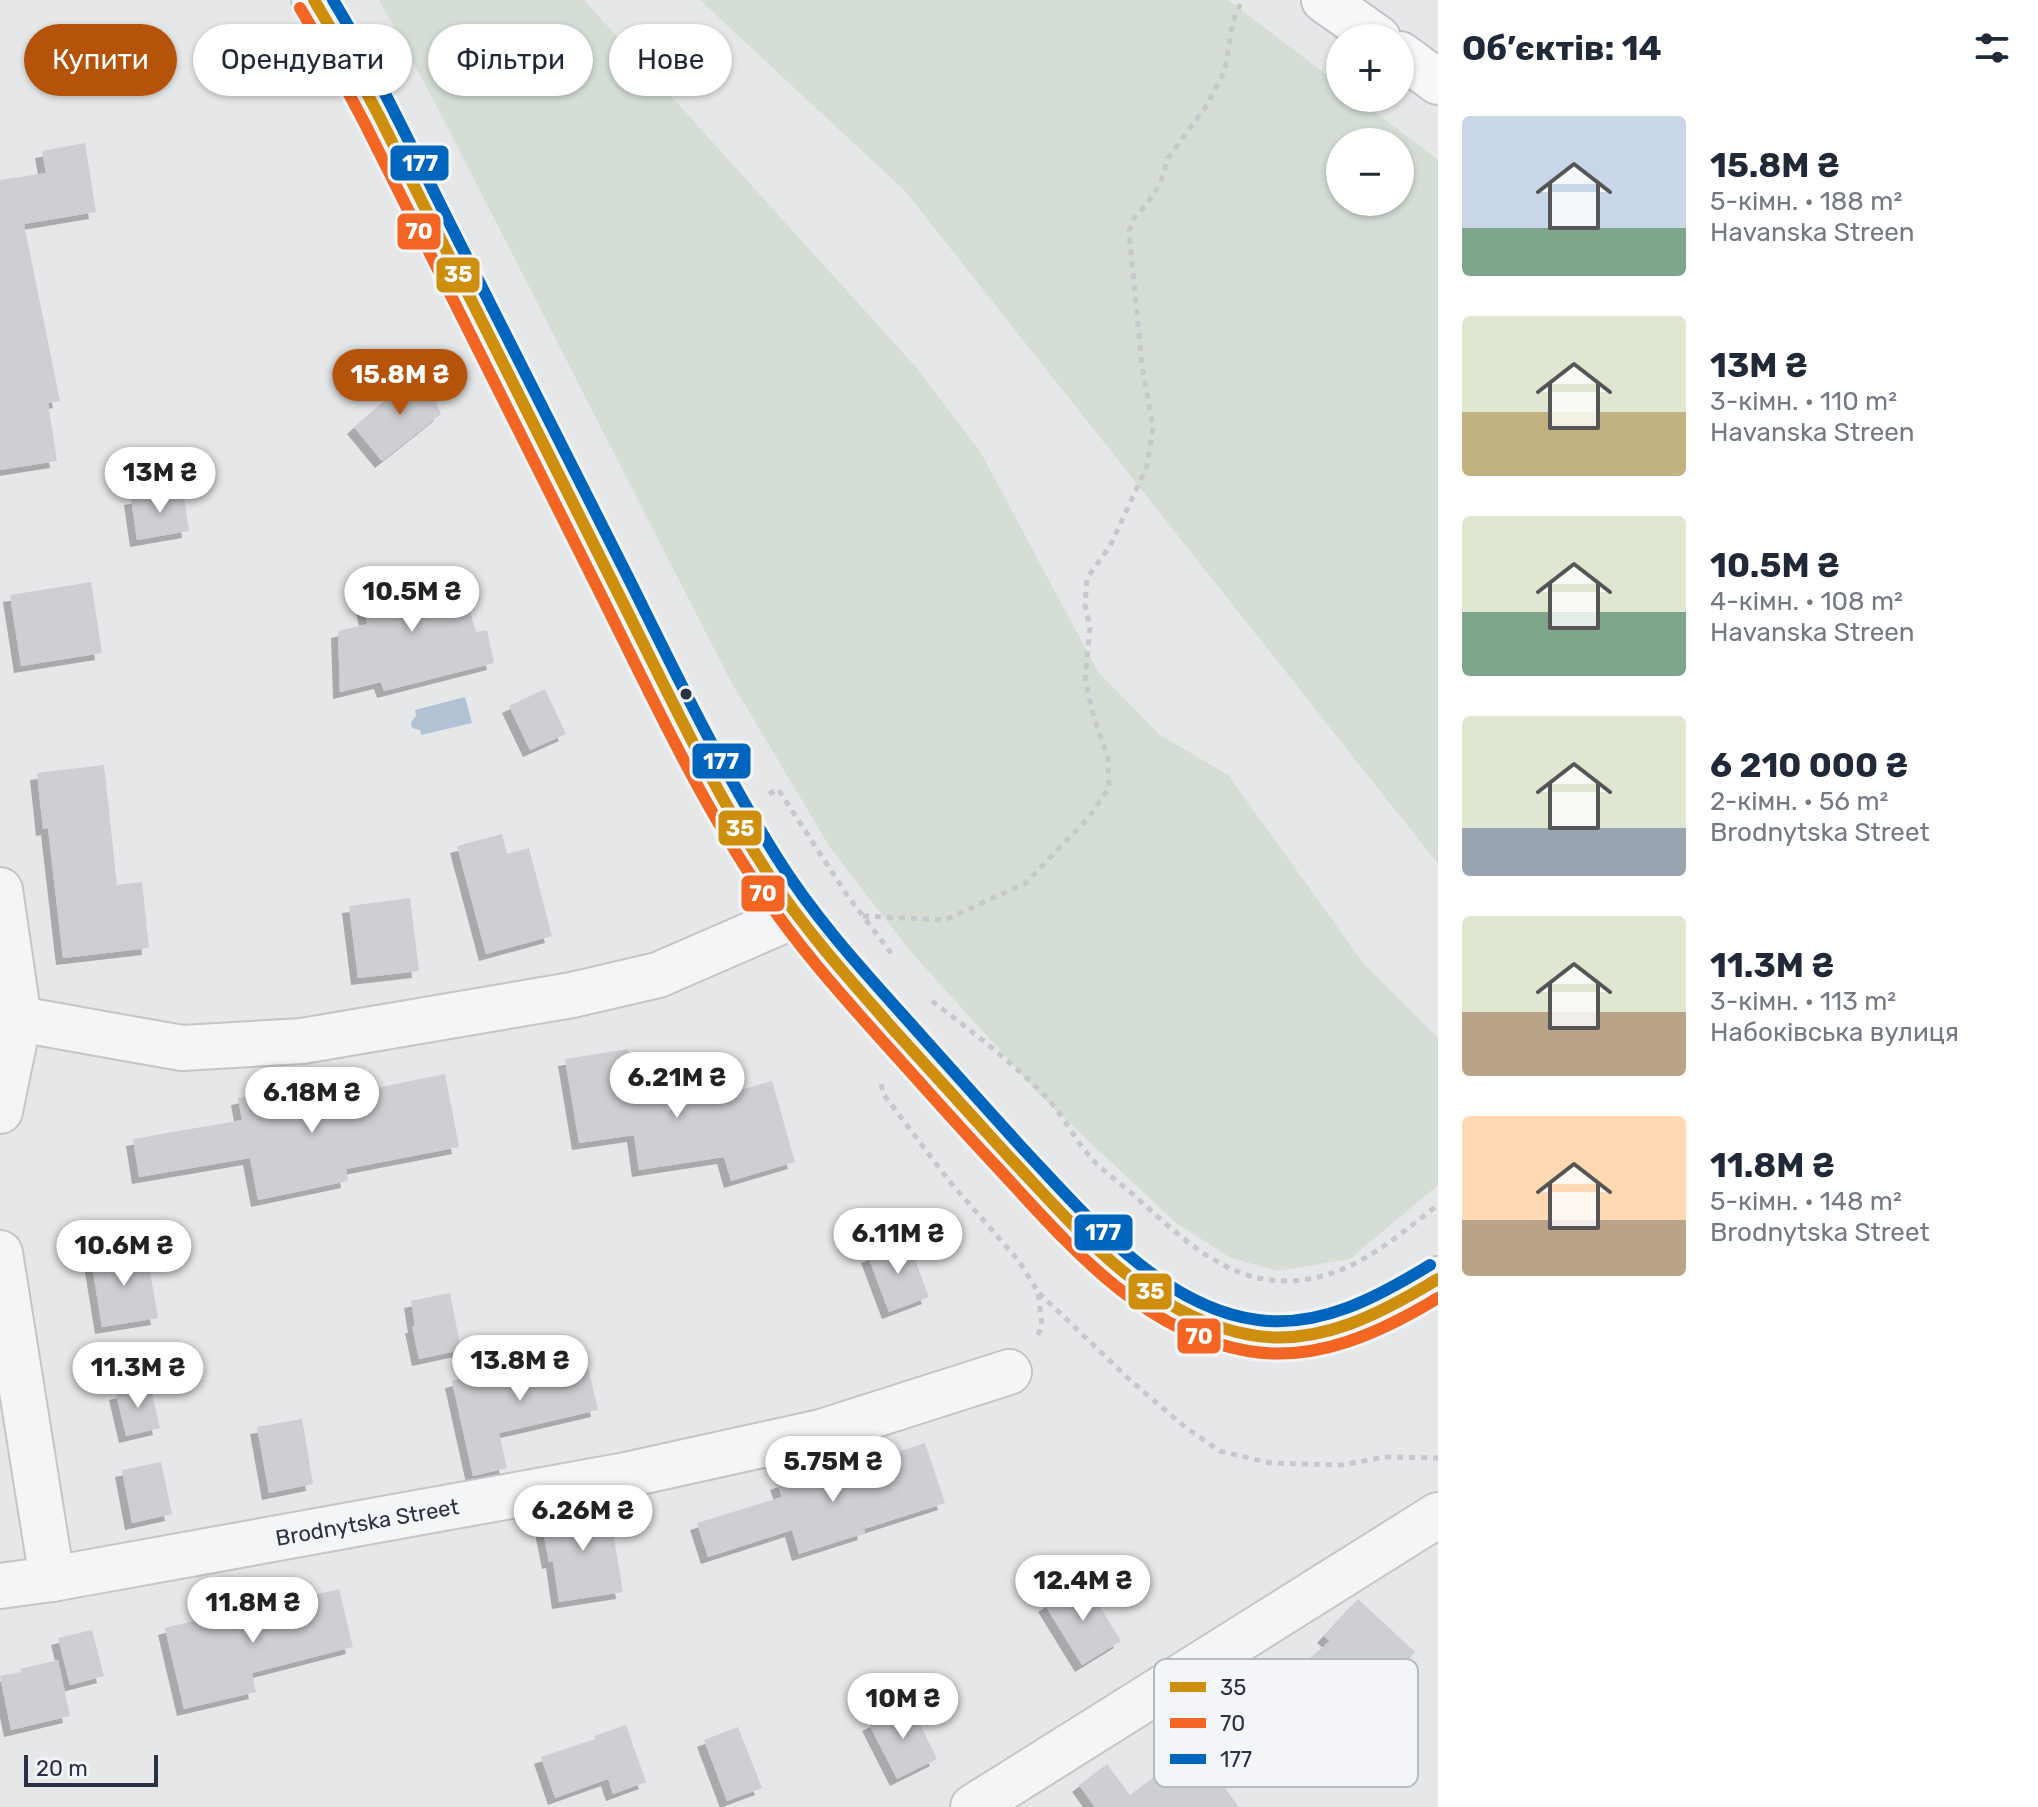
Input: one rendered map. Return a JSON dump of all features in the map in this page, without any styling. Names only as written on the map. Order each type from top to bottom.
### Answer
[{"type":"main road","points":[[1324,0],[1358,24]]},
{"type":"main road","points":[[1414,64],[1438,82]]},
{"type":"street","points":[[314,0],[379,118],[673,703],[762,864],[796,915],[846,976],[1092,1245],[1137,1281],[1184,1312],[1218,1327],[1256,1336],[1314,1334],[1351,1324],[1394,1306],[1438,1279]]},
{"type":"street","points":[[0,890],[19,1019],[0,1111]]},
{"type":"street","points":[[19,1019],[182,1048],[302,1041],[572,995],[658,975],[796,915]]},
{"type":"street","points":[[0,1253],[52,1579]]},
{"type":"street","name":"Brodnytska Street","points":[[0,1586],[626,1475],[821,1432],[1009,1372]]},
{"type":"street","points":[[1209,1659],[1438,1515]]},
{"type":"street","points":[[973,1807],[1154,1693]]},
{"type":"path","points":[[863,916],[945,920],[1026,883],[1089,817],[1109,788],[1108,758],[1085,679],[1090,628],[1085,605],[1087,578],[1110,546],[1147,466],[1153,428],[1142,366],[1129,231],[1134,218],[1160,184],[1168,158],[1207,105],[1225,70],[1233,21],[1242,0]]},
{"type":"path","points":[[733,813],[778,789],[847,895],[901,966]]},
{"type":"path","points":[[931,1000],[989,1045],[1046,1097],[1092,1160],[1191,1246],[1220,1264],[1253,1277],[1274,1281],[1303,1280],[1333,1273],[1363,1260],[1438,1205]]},
{"type":"path","points":[[880,1080],[884,1095],[950,1182],[1019,1261],[1038,1292],[1131,1381],[1185,1427],[1220,1451],[1270,1463],[1342,1465],[1385,1457],[1438,1458]]},
{"type":"path","points":[[1009,1372],[1030,1352],[1042,1326],[1038,1292]]},
{"type":"shaded area","points":[[379,0],[584,0],[609,28],[609,96],[671,96],[914,365],[980,451],[1098,672],[1160,735],[1228,775],[1364,964],[1438,1038],[1438,1185],[1350,1259],[1277,1271],[1229,1257],[1175,1222],[1044,1099],[911,952],[831,849],[729,678],[432,96],[593,96],[593,24],[428,24],[428,90],[412,60],[412,24],[392,24]]},
{"type":"shaded area","points":[[700,0],[1228,0],[1326,74],[1326,112],[1375,112],[1396,128],[1326,128],[1326,216],[1414,216],[1414,142],[1438,160],[1438,864],[905,191],[732,30],[732,24],[726,24]]},
{"type":"water","points":[[465,697],[472,723],[421,735],[420,730],[412,728],[415,710]]},
{"type":"building","points":[[85,143],[96,212],[24,224],[60,401],[48,403],[57,461],[0,470],[0,180],[46,173],[42,151]]},
{"type":"building","points":[[421,369],[441,414],[382,461],[354,427]]},
{"type":"building","points":[[183,490],[189,531],[137,540],[131,498]]},
{"type":"building","points":[[457,567],[476,632],[487,630],[494,663],[384,691],[381,682],[340,692],[338,631],[367,624],[360,591]]},
{"type":"building","points":[[91,582],[102,653],[21,666],[10,595]]},
{"type":"building","points":[[545,689],[566,734],[530,750],[509,706]]},
{"type":"building","points":[[104,765],[117,885],[142,882],[149,948],[63,958],[48,828],[43,829],[37,773]]},
{"type":"building","points":[[502,834],[507,854],[529,848],[552,936],[486,954],[457,846]]},
{"type":"building","points":[[410,898],[419,971],[358,978],[349,906]]},
{"type":"building","points":[[628,1049],[635,1094],[664,1089],[667,1111],[772,1081],[795,1162],[731,1181],[724,1157],[639,1170],[634,1135],[579,1143],[565,1059]]},
{"type":"building","points":[[445,1074],[459,1147],[346,1169],[348,1181],[258,1200],[250,1158],[139,1177],[133,1139],[242,1120],[238,1098],[328,1080],[332,1097]]},
{"type":"building","points":[[908,1241],[929,1297],[889,1312],[868,1256]]},
{"type":"building","points":[[146,1249],[158,1318],[102,1327],[91,1259]]},
{"type":"building","points":[[450,1293],[461,1350],[419,1359],[412,1326],[415,1326],[411,1301]]},
{"type":"building","points":[[584,1350],[598,1410],[499,1433],[507,1468],[473,1476],[452,1381]]},
{"type":"building","points":[[150,1385],[160,1428],[126,1436],[116,1393]]},
{"type":"building","points":[[302,1419],[313,1484],[269,1493],[257,1427]]},
{"type":"building","points":[[925,1443],[945,1503],[799,1554],[792,1530],[708,1557],[697,1523],[782,1497],[777,1483],[844,1462],[846,1469]]},
{"type":"building","points":[[161,1462],[172,1514],[132,1523],[122,1470]]},
{"type":"building","points":[[608,1504],[623,1592],[559,1602],[553,1561],[549,1562],[540,1516]]},
{"type":"building","points":[[1084,1581],[1121,1641],[1082,1665],[1045,1605]]},
{"type":"building","points":[[339,1589],[353,1647],[252,1673],[256,1692],[184,1709],[165,1628],[238,1610],[239,1614]]},
{"type":"building","points":[[1358,1599],[1415,1652],[1409,1659],[1309,1659],[1330,1641],[1324,1636]]},
{"type":"building","points":[[92,1630],[104,1676],[70,1685],[58,1638]]},
{"type":"building","points":[[58,1660],[70,1716],[11,1730],[0,1676]]},
{"type":"building","points":[[910,1704],[937,1759],[897,1779],[869,1724]]},
{"type":"building","points":[[626,1725],[646,1782],[613,1794],[608,1779],[555,1798],[541,1757]]},
{"type":"building","points":[[738,1727],[762,1788],[727,1801],[704,1740]]},
{"type":"building","points":[[1107,1764],[1130,1795],[1154,1777],[1154,1787],[1224,1787],[1239,1807],[1095,1807],[1079,1785]]},
{"type":"transit line","name":"35","points":[[314,0],[378,114],[732,815],[790,906],[893,1029],[1061,1213],[1117,1266],[1179,1310],[1214,1325],[1251,1335],[1301,1336],[1325,1332],[1372,1315],[1438,1279]]},
{"type":"transit line","name":"177","points":[[333,0],[393,109],[718,755],[790,877],[852,957],[1074,1204],[1129,1256],[1190,1298],[1223,1312],[1258,1320],[1304,1319],[1348,1308],[1430,1265]]},
{"type":"transit line","name":"70","points":[[300,8],[364,122],[697,784],[776,913],[848,1002],[1079,1254],[1140,1304],[1173,1325],[1209,1341],[1248,1351],[1298,1353],[1348,1342],[1371,1333],[1438,1298]]}]
